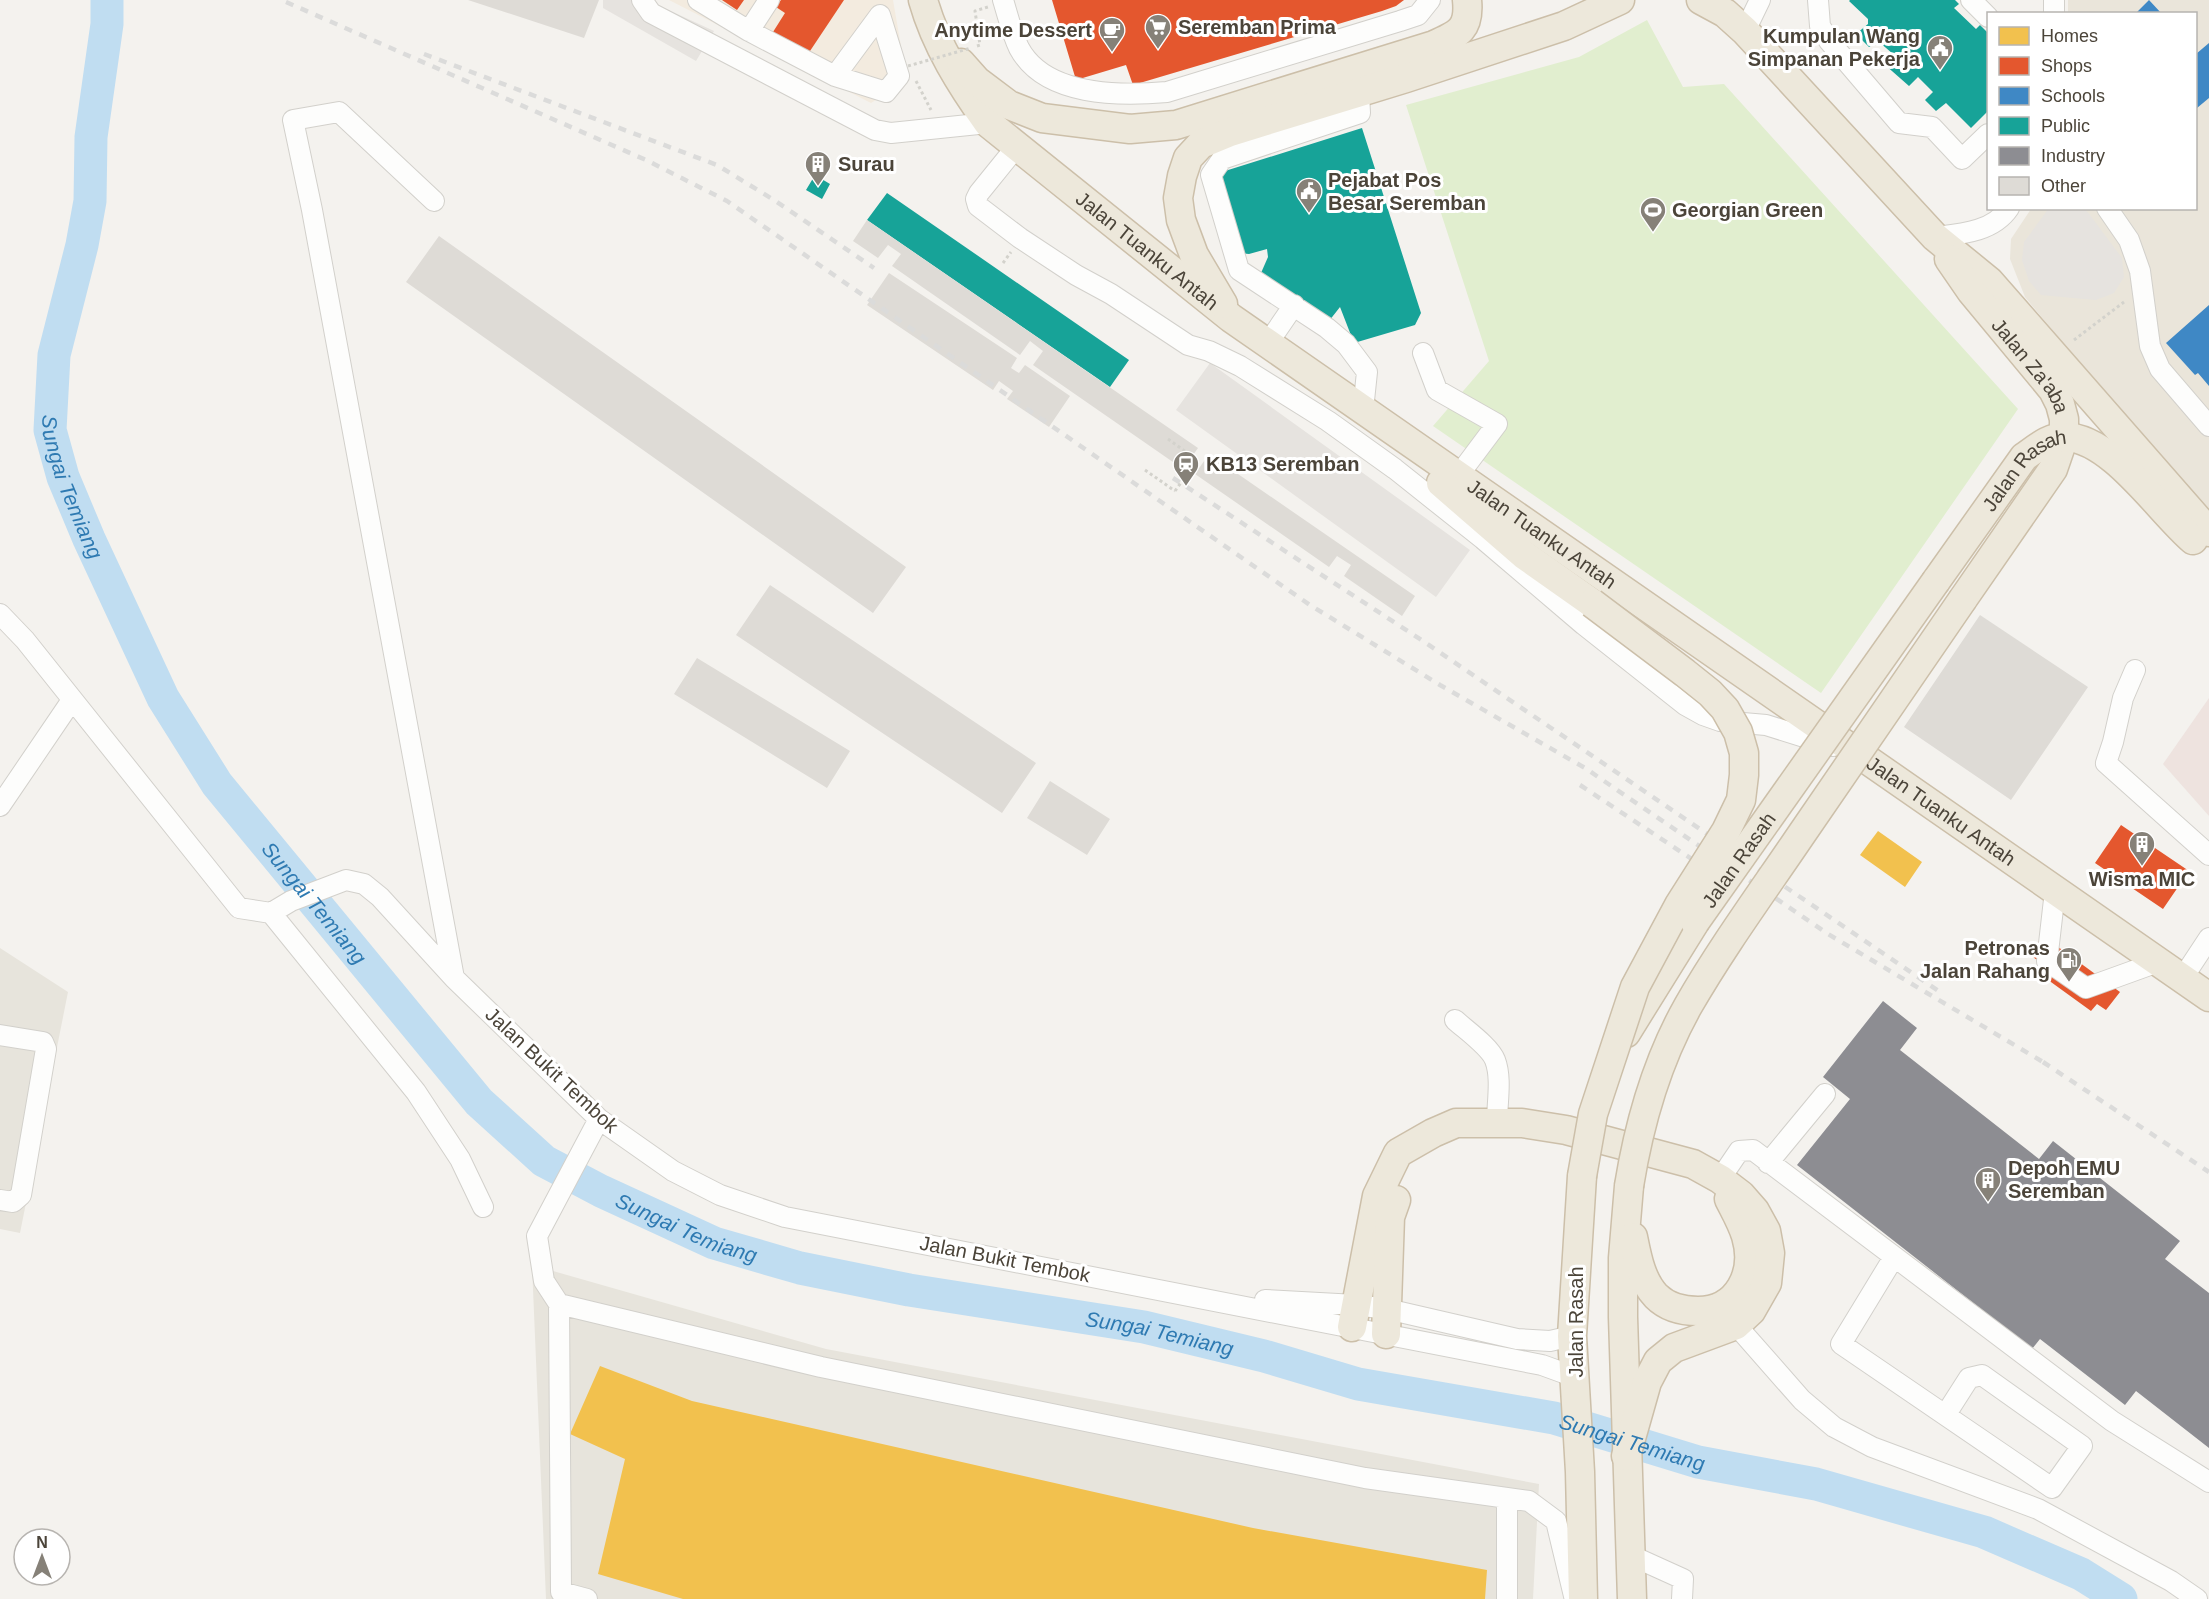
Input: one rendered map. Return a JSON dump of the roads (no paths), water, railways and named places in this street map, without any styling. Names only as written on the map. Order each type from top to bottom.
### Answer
[{"type":"highway","points":[[926,9],[953,53],[977,81],[1009,105],[1042,118],[1130,129],[1176,125],[1434,45],[1453,37],[1465,26],[1467,0]]},
{"type":"highway","points":[[1231,318],[1194,255],[1181,220],[1178,198],[1182,176],[1188,158],[1201,144],[1230,132],[1359,93],[1564,26],[1620,0]]},
{"type":"highway","name":"Jalan Za'aba","points":[[1701,0],[1725,13],[1745,31],[1935,237],[1989,280],[2209,532]]},
{"type":"highway","name":"Jalan Tuanku Antah","points":[[926,9],[940,46],[963,88],[988,123],[1231,318],[2209,997]]},
{"type":"highway","name":"Jalan Za'aba","points":[[1935,237],[1971,291],[2053,390],[2064,419],[2064,437],[2087,442],[2112,457],[2185,533],[2209,551]]},
{"type":"highway","points":[[1370,415],[1440,483],[1524,555],[1592,603],[1710,693],[1725,709],[1738,732],[1744,753],[1741,800],[1726,831],[1679,905],[1635,987],[1611,1058]]},
{"type":"highway","name":"Jalan Rasah","points":[[1582,1599],[1580,1472],[1572,1336],[1582,1176],[1593,1114],[1611,1058],[1695,922],[2024,457],[2043,443],[2064,437]]},
{"type":"highway","name":"Jalan Rasah","points":[[1632,1599],[1627,1469],[1632,1412],[1623,1317],[1623,1258],[1628,1196],[1636,1143],[1650,1096],[1665,1056],[1688,1007],[1734,934],[2054,469],[2064,437]]},
{"type":"highway","points":[[1354,1316],[1377,1196],[1398,1153],[1433,1133],[1456,1123],[1522,1123],[1577,1132],[1693,1164],[1720,1179],[1741,1195],[1755,1211],[1766,1231],[1770,1253],[1767,1283],[1751,1311],[1736,1325],[1674,1348],[1658,1361],[1632,1412]]},
{"type":"highway","points":[[1386,1322],[1390,1217],[1406,1172],[1433,1133]]},
{"type":"highway","points":[[1628,1196],[1639,1264],[1645,1279],[1656,1295],[1669,1305],[1686,1311],[1706,1311],[1722,1308],[1737,1296],[1746,1278],[1748,1258],[1746,1238],[1720,1179]]},
{"type":"street","points":[[642,0],[651,13],[875,130],[891,133],[988,123]]},
{"type":"street","points":[[698,0],[749,31],[835,76]]},
{"type":"street","points":[[749,31],[769,0]]},
{"type":"street","points":[[1004,1],[1019,48],[1034,68],[1053,80],[1072,87],[1130,95],[1167,92],[1400,21],[1418,15],[1430,0]]},
{"type":"street","points":[[1745,31],[1760,0]]},
{"type":"street","points":[[1818,0],[1820,26],[1829,41],[1899,123],[1932,127],[1962,159],[1987,136]]},
{"type":"street","points":[[1971,0],[1987,15]]},
{"type":"street","points":[[1359,93],[1360,113],[1222,159],[1211,175],[1239,270],[1294,305],[1346,344],[1368,372],[1370,415]]},
{"type":"street","points":[[434,201],[339,112],[293,120],[312,210],[454,978]]},
{"type":"street","points":[[1017,146],[976,199],[978,206],[1020,238],[1188,345],[1209,351],[1240,366],[1328,420],[1395,469],[1483,539],[1584,625],[1685,705],[1720,721],[1766,725],[1833,747],[1874,765]]},
{"type":"street","points":[[1935,237],[1976,231],[1993,223],[2007,210]]},
{"type":"street","points":[[2108,210],[2129,240],[2140,271],[2150,346],[2160,369],[2209,426]]},
{"type":"street","points":[[1269,343],[1294,305]]},
{"type":"street","points":[[1423,352],[1437,390],[1497,424],[1458,476]]},
{"type":"street","points":[[0,614],[25,640],[239,908],[271,912],[416,1092],[460,1159],[483,1207]]},
{"type":"street","points":[[2135,670],[2123,698],[2106,763],[2209,855]]},
{"type":"street","points":[[0,806],[72,700]]},
{"type":"street","name":"Jalan Bukit Tembok","points":[[271,912],[291,900],[346,880],[364,884],[380,897],[454,978],[599,1119],[673,1171],[720,1195],[785,1217],[1187,1295],[1517,1339],[1550,1341],[1572,1336]]},
{"type":"street","points":[[2055,891],[2047,961],[2086,988],[2158,962]]},
{"type":"street","points":[[2182,979],[2204,959],[2209,938]]},
{"type":"street","points":[[1455,1020],[1483,1045],[1495,1060],[1498,1085],[1497,1122]]},
{"type":"street","points":[[0,1035],[43,1042],[46,1049],[21,1195],[14,1202],[0,1200]]},
{"type":"street","points":[[1768,1163],[1826,1094]]},
{"type":"street","points":[[587,1599],[561,1592],[559,1304],[544,1281],[537,1236],[599,1119]]},
{"type":"street","points":[[1720,1179],[1739,1151],[1753,1150],[2112,1421],[2209,1482]]},
{"type":"street","points":[[1894,1257],[1841,1344],[2052,1488],[2082,1446],[1982,1375],[1969,1378],[1946,1414]]},
{"type":"street","points":[[559,1304],[844,1372],[1365,1478],[1529,1502],[1556,1521],[1575,1599]]},
{"type":"street","name":"Jalan Bukit Tembok","points":[[1386,1322],[1542,1365],[1576,1389]]},
{"type":"street","points":[[1736,1325],[1802,1400],[1834,1427],[1872,1447],[2038,1509],[2171,1581],[2197,1599]]},
{"type":"street","points":[[1507,1498],[1508,1599]]},
{"type":"street","points":[[1630,1555],[1683,1579],[1682,1599]]},
{"type":"waterway","name":"Sungai Temiang","points":[[107,0],[107,24],[91,137],[90,201],[82,245],[54,355],[50,430],[63,477],[89,539],[163,698],[217,784],[479,1102],[544,1161],[601,1191],[714,1243],[800,1268],[909,1290],[1144,1327],[1264,1356],[1358,1384],[1554,1418],[1698,1462],[1816,1484],[1984,1532],[2081,1574],[2121,1599]]},
{"type":"railway","points":[[286,2],[646,160],[727,201],[1310,605],[1440,685],[1585,768],[1828,934],[2048,1065]]},
{"type":"railway","points":[[424,54],[717,165],[774,200],[874,268]]},
{"type":"railway","points":[[1173,478],[1423,641],[1943,994]]},
{"type":"railway","points":[[1580,785],[1731,885]]},
{"type":"railway","points":[[2043,1062],[2209,1172]]},
{"type":"place","name":"Seremban Prima","points":[[1158,50]]},
{"type":"place","name":"Anytime Dessert","points":[[1112,53]]},
{"type":"place","name":"Kumpulan Wang Simpanan Pekerja","points":[[1940,71]]},
{"type":"place","name":"Surau","points":[[818,187]]},
{"type":"place","name":"Pejabat Pos Besar Seremban","points":[[1309,214]]},
{"type":"place","name":"Georgian Green","points":[[1653,233]]},
{"type":"place","name":"KB13 Seremban","points":[[1186,487]]},
{"type":"place","name":"Wisma MIC","points":[[2142,867]]},
{"type":"place","name":"Petronas Jalan Rahang","points":[[2069,983]]},
{"type":"place","name":"Depoh EMU Seremban","points":[[1988,1203]]}]
